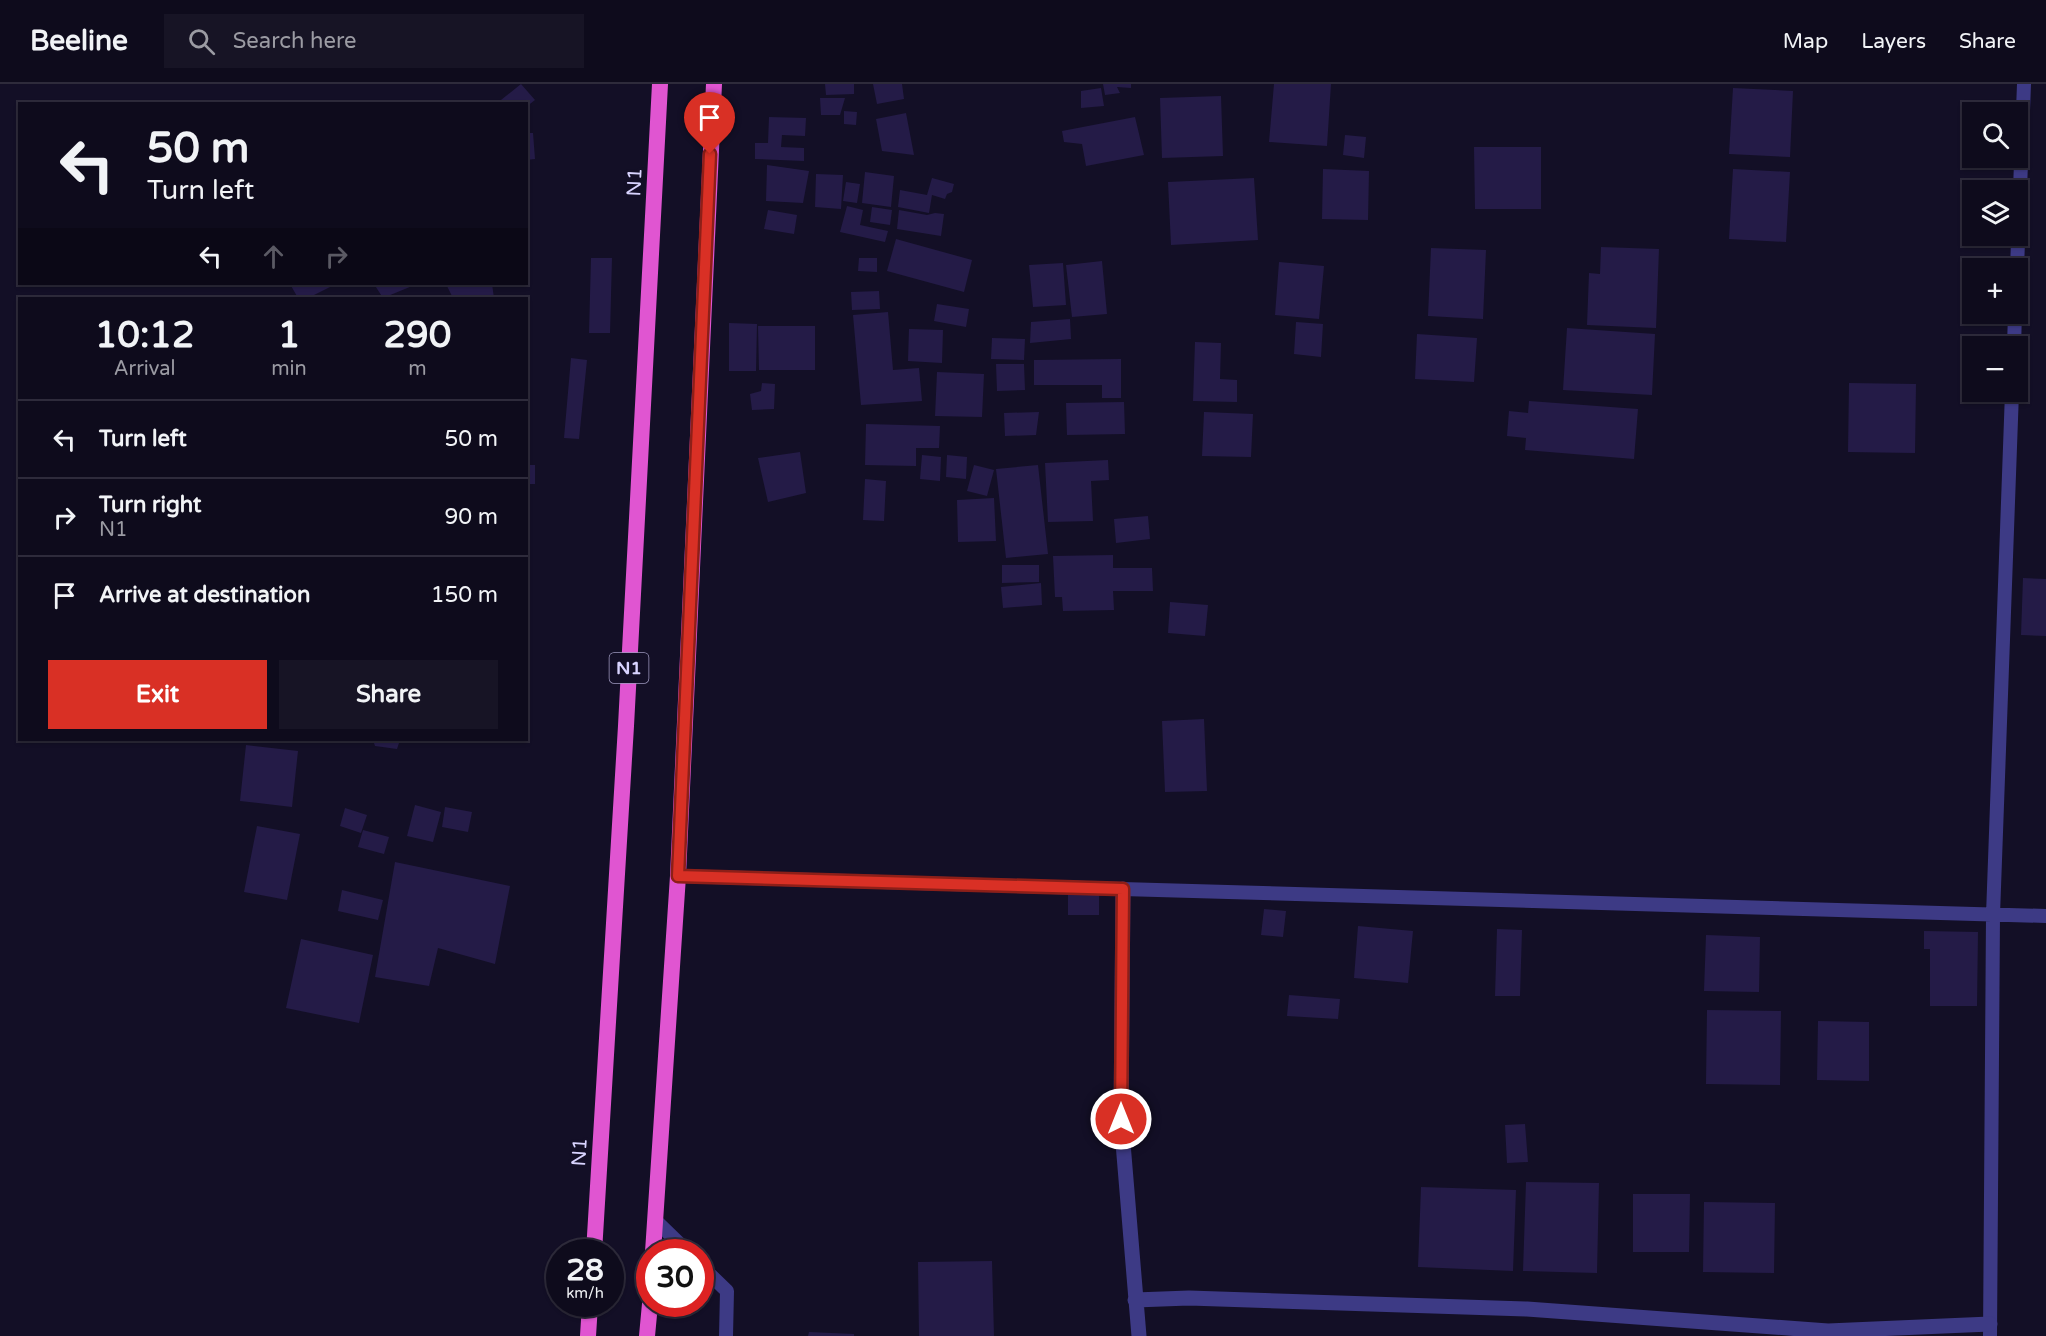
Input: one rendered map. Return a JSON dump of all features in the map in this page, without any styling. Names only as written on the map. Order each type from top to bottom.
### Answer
[{"type":"highway","name":"N1","points":[[595,1239],[627,714],[660,84]]},
{"type":"highway","points":[[654,1239],[678,876],[714,84]]},
{"type":"highway","points":[[588,1336],[589,1317]]},
{"type":"highway","points":[[647,1336],[649,1317]]},
{"type":"street","points":[[1123,889],[1121,1119],[1139,1336]]},
{"type":"street","points":[[1135,1300],[1189,1298],[1527,1309],[1828,1331],[1990,1330]]},
{"type":"lane","points":[[2017,258],[2024,84]]},
{"type":"lane","points":[[1990,1330],[1993,915],[2012,402]]},
{"type":"lane","points":[[678,876],[2046,916]]},
{"type":"lane","points":[[655,1220],[675,1239]]},
{"type":"lane","points":[[714,1278],[727,1291],[726,1336]]},
{"type":"building","points":[[521,84],[535,100],[528,105],[528,102],[498,102]]},
{"type":"building","points":[[825,84],[854,84],[854,94],[826,95]]},
{"type":"building","points":[[873,84],[902,84],[904,99],[877,104]]},
{"type":"building","points":[[1103,84],[1131,84],[1131,88],[1117,87],[1120,93],[1105,95]]},
{"type":"building","points":[[1274,84],[1331,84],[1327,146],[1269,142]]},
{"type":"building","points":[[1101,88],[1104,106],[1081,108],[1081,91]]},
{"type":"building","points":[[1733,88],[1793,91],[1790,157],[1729,154]]},
{"type":"building","points":[[1221,96],[1223,156],[1162,158],[1160,98]]},
{"type":"building","points":[[820,98],[845,98],[840,115],[821,115]]},
{"type":"building","points":[[844,111],[857,112],[856,125],[844,124]]},
{"type":"building","points":[[906,113],[914,155],[882,151],[876,119]]},
{"type":"building","points":[[769,117],[806,118],[805,136],[782,135],[781,147],[804,148],[804,161],[755,159],[755,143],[768,143]]},
{"type":"building","points":[[1135,117],[1144,155],[1086,166],[1082,144],[1064,142],[1062,131]]},
{"type":"building","points":[[528,133],[533,133],[535,159],[528,160]]},
{"type":"building","points":[[1345,135],[1366,137],[1364,158],[1343,155]]},
{"type":"building","points":[[1474,147],[1541,147],[1541,209],[1475,209]]},
{"type":"building","points":[[767,165],[809,171],[803,203],[766,201]]},
{"type":"building","points":[[1323,169],[1369,171],[1368,220],[1322,219]]},
{"type":"building","points":[[1733,169],[1790,172],[1786,242],[1729,239]]},
{"type":"building","points":[[865,172],[894,176],[891,207],[862,203]]},
{"type":"building","points":[[816,174],[843,175],[841,209],[815,207]]},
{"type":"building","points":[[932,178],[954,184],[952,192],[947,194],[945,199],[932,195],[929,213],[898,207],[900,190],[927,195]]},
{"type":"building","points":[[1254,178],[1258,240],[1171,245],[1168,182]]},
{"type":"building","points":[[846,182],[860,184],[857,203],[843,201]]},
{"type":"building","points":[[847,206],[863,210],[860,225],[888,231],[885,242],[840,232]]},
{"type":"building","points":[[872,207],[892,210],[890,225],[870,222]]},
{"type":"building","points":[[768,210],[797,215],[794,234],[764,229]]},
{"type":"building","points":[[899,210],[927,215],[944,214],[941,236],[897,229]]},
{"type":"building","points":[[896,239],[972,260],[964,292],[887,271]]},
{"type":"building","points":[[1601,247],[1659,249],[1656,328],[1587,325],[1589,273],[1600,274]]},
{"type":"building","points":[[1431,248],[1486,250],[1483,319],[1428,316]]},
{"type":"building","points":[[591,258],[612,258],[610,333],[589,333]]},
{"type":"building","points":[[859,258],[877,258],[877,272],[858,271]]},
{"type":"building","points":[[1102,261],[1107,314],[1072,317],[1066,265]]},
{"type":"building","points":[[1279,262],[1324,266],[1319,319],[1275,315]]},
{"type":"building","points":[[1063,263],[1066,305],[1033,307],[1029,265]]},
{"type":"building","points":[[291,285],[334,285],[310,297],[297,297]]},
{"type":"building","points":[[375,285],[415,285],[385,297],[382,297]]},
{"type":"building","points":[[446,285],[492,285],[494,297],[452,297]]},
{"type":"building","points":[[879,291],[880,309],[852,310],[851,292]]},
{"type":"building","points":[[937,304],[969,309],[966,327],[934,321]]},
{"type":"building","points":[[888,312],[893,370],[919,368],[922,401],[861,405],[853,315]]},
{"type":"building","points":[[1070,319],[1071,339],[1030,343],[1031,322]]},
{"type":"building","points":[[1296,322],[1323,324],[1321,357],[1294,354]]},
{"type":"building","points":[[729,323],[757,324],[756,371],[729,371]]},
{"type":"building","points":[[758,326],[815,326],[815,370],[759,370]]},
{"type":"building","points":[[1567,328],[1655,334],[1652,395],[1563,390]]},
{"type":"building","points":[[909,329],[943,330],[942,363],[908,361]]},
{"type":"building","points":[[1417,334],[1477,338],[1474,382],[1415,379]]},
{"type":"building","points":[[992,338],[1025,339],[1024,360],[991,359]]},
{"type":"building","points":[[1195,342],[1221,343],[1220,379],[1237,380],[1237,402],[1193,401]]},
{"type":"building","points":[[571,358],[587,360],[579,439],[564,438]]},
{"type":"building","points":[[1121,359],[1121,398],[1102,398],[1102,385],[1034,385],[1034,360]]},
{"type":"building","points":[[996,364],[1024,364],[1025,390],[997,391]]},
{"type":"building","points":[[937,372],[984,374],[982,417],[935,416]]},
{"type":"building","points":[[762,383],[775,384],[774,409],[752,410],[750,394],[761,391]]},
{"type":"building","points":[[1849,383],[1916,384],[1915,453],[1848,452]]},
{"type":"building","points":[[1529,401],[1638,409],[1634,459],[1525,450],[1526,438],[1507,436],[1509,411],[1528,413]]},
{"type":"building","points":[[1124,402],[1125,434],[1067,435],[1066,403]]},
{"type":"building","points":[[1039,412],[1036,435],[1005,436],[1004,413]]},
{"type":"building","points":[[1204,412],[1253,414],[1251,457],[1202,456]]},
{"type":"building","points":[[866,424],[940,426],[939,448],[916,448],[916,466],[865,465]]},
{"type":"building","points":[[800,452],[806,493],[768,502],[758,458]]},
{"type":"building","points":[[922,455],[941,457],[940,481],[920,479]]},
{"type":"building","points":[[947,455],[967,457],[966,479],[946,477]]},
{"type":"building","points":[[1108,460],[1109,480],[1091,481],[1093,521],[1048,522],[1045,463]]},
{"type":"building","points":[[528,465],[535,465],[535,484],[528,484]]},
{"type":"building","points":[[974,465],[994,470],[987,496],[967,491]]},
{"type":"building","points":[[1038,465],[1048,554],[1006,558],[996,469]]},
{"type":"building","points":[[865,479],[886,481],[884,521],[863,520]]},
{"type":"building","points":[[994,498],[996,541],[958,542],[957,500]]},
{"type":"building","points":[[1148,516],[1150,539],[1116,543],[1114,519]]},
{"type":"building","points":[[1113,555],[1113,568],[1152,568],[1153,591],[1113,591],[1114,610],[1063,611],[1062,597],[1055,597],[1053,556]]},
{"type":"building","points":[[1002,565],[1039,565],[1039,582],[1002,583]]},
{"type":"building","points":[[2023,578],[2046,579],[2046,636],[2021,635]]},
{"type":"building","points":[[1041,583],[1042,605],[1003,608],[1001,587]]},
{"type":"building","points":[[1170,602],[1208,605],[1205,636],[1168,633]]},
{"type":"building","points":[[1204,719],[1207,791],[1165,792],[1162,721]]},
{"type":"building","points":[[373,741],[400,741],[397,749],[375,746]]},
{"type":"building","points":[[246,745],[298,751],[292,807],[240,801]]},
{"type":"building","points":[[415,805],[441,812],[433,842],[407,836]]},
{"type":"building","points":[[445,807],[472,812],[468,832],[442,827]]},
{"type":"building","points":[[345,808],[367,815],[361,833],[340,826]]},
{"type":"building","points":[[257,826],[300,834],[287,900],[244,892]]},
{"type":"building","points":[[363,830],[389,837],[384,854],[358,847]]},
{"type":"building","points":[[395,862],[510,886],[495,964],[438,948],[429,986],[375,977]]},
{"type":"building","points":[[342,890],[383,900],[378,920],[338,911]]},
{"type":"building","points":[[1068,894],[1099,894],[1099,915],[1068,915]]},
{"type":"building","points":[[1264,909],[1286,911],[1283,937],[1261,935]]},
{"type":"building","points":[[1358,926],[1413,931],[1408,983],[1354,978]]},
{"type":"building","points":[[1497,929],[1522,930],[1520,996],[1495,996]]},
{"type":"building","points":[[1924,931],[1978,932],[1977,1006],[1930,1006],[1930,949],[1924,949]]},
{"type":"building","points":[[1706,935],[1760,937],[1759,992],[1704,991]]},
{"type":"building","points":[[301,939],[373,955],[359,1023],[286,1008]]},
{"type":"building","points":[[1289,995],[1340,999],[1338,1019],[1287,1016]]},
{"type":"building","points":[[1707,1010],[1781,1011],[1780,1085],[1706,1084]]},
{"type":"building","points":[[1818,1021],[1869,1022],[1869,1081],[1817,1080]]},
{"type":"building","points":[[1525,1124],[1528,1162],[1507,1163],[1505,1125]]},
{"type":"building","points":[[1526,1182],[1599,1183],[1597,1273],[1523,1271]]},
{"type":"building","points":[[1421,1187],[1516,1190],[1513,1271],[1418,1267]]},
{"type":"building","points":[[1633,1194],[1690,1194],[1689,1252],[1633,1252]]},
{"type":"building","points":[[1704,1202],[1775,1203],[1774,1273],[1703,1272]]},
{"type":"building","points":[[992,1261],[994,1336],[919,1336],[918,1262]]},
{"type":"building","points":[[809,1332],[854,1334],[854,1336],[808,1336]]},
{"type":"route","points":[[710,154],[678,876],[1123,889],[1121,1119]]}]
